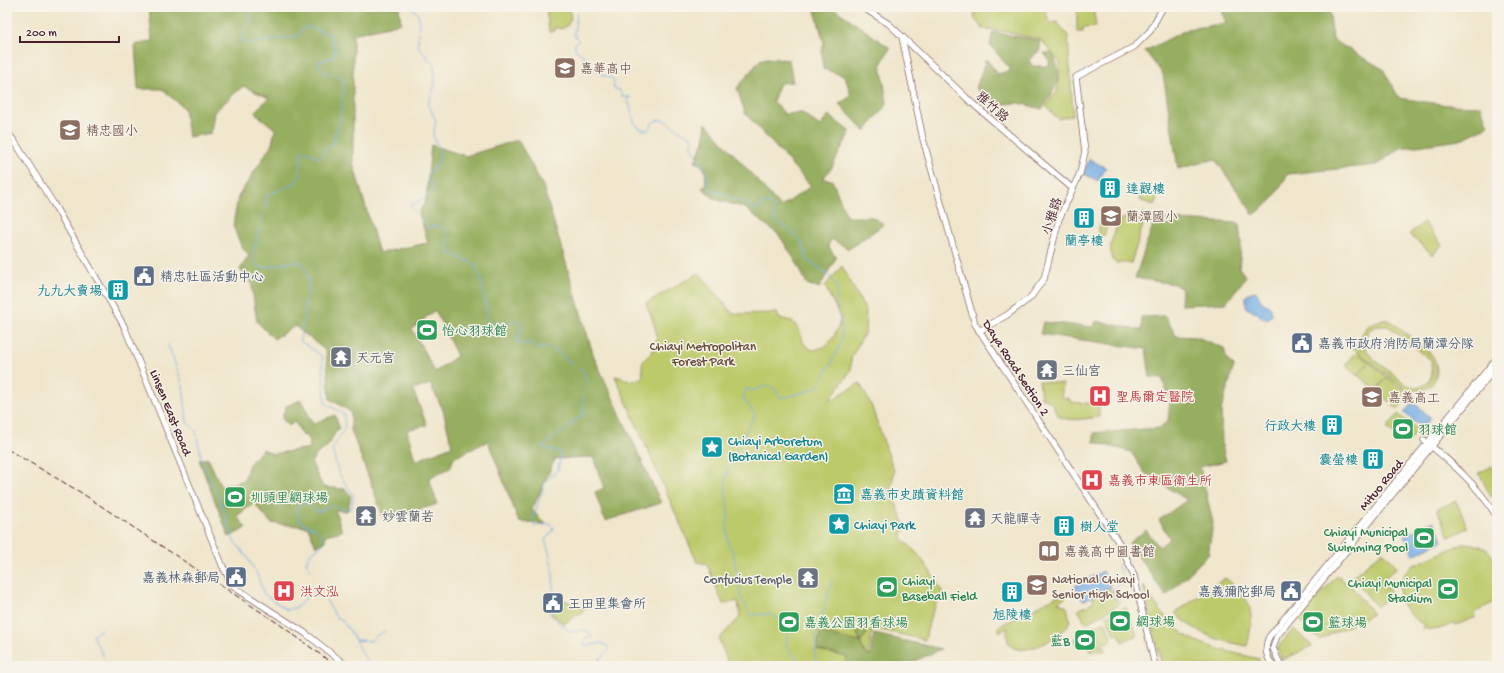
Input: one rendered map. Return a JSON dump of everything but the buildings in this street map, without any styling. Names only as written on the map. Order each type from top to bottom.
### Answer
[{"type":"street","name":"雅竹路","points":[[862,7],[889,24],[973,104],[1072,188]]},
{"type":"street","name":"小雅路","points":[[979,330],[1007,315],[1030,298],[1044,279],[1059,219],[1080,172],[1085,152],[1076,76],[1134,47],[1150,31],[1163,7]]},
{"type":"street","name":"Daya Road Section 2","points":[[902,37],[917,112],[932,173],[966,294],[979,330],[1121,546],[1134,576],[1156,666]]},
{"type":"street","name":"Linsen East Road","points":[[7,132],[16,142],[53,203],[124,326],[223,567],[234,587],[305,633],[347,666]]},
{"type":"street","name":"Mituo Road","points":[[1273,666],[1267,657],[1266,645],[1269,637],[1497,358]]},
{"type":"street","name":"Mituo Road","points":[[1280,666],[1273,648],[1277,636],[1428,443],[1497,366]]},
{"type":"street","points":[[1428,443],[1464,473],[1485,498],[1497,517]]},
{"type":"green space","points":[[149,7],[399,7],[401,23],[353,34],[353,163],[379,253],[428,243],[419,212],[426,200],[431,145],[466,156],[518,140],[543,186],[594,357],[661,503],[605,521],[595,492],[604,488],[593,457],[555,459],[532,510],[546,524],[519,522],[488,441],[454,458],[450,468],[429,478],[437,504],[385,521],[351,430],[351,412],[330,399],[326,351],[295,326],[274,339],[257,322],[251,281],[240,270],[249,255],[242,248],[233,226],[238,197],[272,144],[275,129],[254,112],[269,98],[243,86],[214,112],[211,133],[188,137],[184,108],[162,89],[138,89],[135,45],[152,41]],"holes":[[[435,310],[457,356],[435,372],[412,329]],[[430,384],[443,410],[452,446],[415,461],[407,430],[427,425],[413,390]]]},
{"type":"green space","points":[[546,7],[569,7],[571,18],[567,26],[561,29],[554,27],[554,31],[549,32]]},
{"type":"green space","points":[[814,7],[832,7],[890,48],[881,64],[887,104],[865,131],[839,104],[851,96],[845,76],[823,69],[822,51],[824,43]]},
{"type":"green space","points":[[976,7],[1049,7],[1046,12],[1049,23],[1057,22],[1068,36],[1073,115],[1058,119],[1046,106],[1057,92],[1060,63],[1041,40],[1003,31],[983,29],[974,18]]},
{"type":"green space","points":[[1077,7],[1093,7],[1096,27],[1083,28],[1083,32],[1077,32]]},
{"type":"green space","points":[[1221,7],[1329,7],[1333,40],[1383,69],[1399,98],[1447,105],[1481,106],[1488,126],[1460,140],[1401,148],[1376,165],[1288,174],[1272,200],[1254,215],[1215,159],[1178,169],[1163,74],[1145,51],[1188,29],[1226,23]]},
{"type":"green space","points":[[993,32],[1040,41],[1040,50],[1029,60],[1032,66],[1049,66],[1049,60],[1044,53],[1052,53],[1056,61],[1058,76],[1057,82],[1042,109],[1019,103],[991,105],[976,88],[986,59],[998,74],[1011,70],[990,45]]},
{"type":"green space","points":[[767,58],[789,60],[793,82],[780,83],[773,101],[785,114],[802,113],[820,126],[829,115],[850,132],[831,169],[822,179],[832,180],[847,217],[871,217],[884,224],[849,249],[831,239],[828,246],[836,258],[819,288],[807,284],[798,265],[779,235],[745,208],[715,199],[702,188],[706,184],[705,168],[695,161],[704,141],[706,123],[781,207],[811,186],[745,113],[737,88],[760,60]]},
{"type":"green space","points":[[1143,187],[1154,192],[1160,192],[1154,205],[1139,200]]},
{"type":"green space","points":[[1142,213],[1146,215],[1131,263],[1116,263],[1111,253],[1111,248],[1113,237],[1119,221],[1129,216],[1139,222]]},
{"type":"green space","points":[[1102,219],[1108,221],[1104,236],[1097,234]]},
{"type":"green space","points":[[1155,219],[1239,223],[1241,245],[1239,268],[1246,277],[1226,303],[1181,305],[1182,289],[1174,284],[1135,278]]},
{"type":"green space","points":[[1424,222],[1442,245],[1433,255],[1409,234]]},
{"type":"green space","name":"Chiayi Metropolitan Forest Park","points":[[842,266],[866,311],[865,332],[851,358],[851,370],[829,401],[860,383],[871,405],[894,471],[891,492],[906,528],[902,533],[902,539],[921,559],[945,597],[940,595],[930,618],[925,640],[873,628],[866,666],[729,666],[719,639],[740,617],[738,601],[723,604],[707,564],[697,562],[615,376],[633,381],[643,377],[643,362],[654,349],[657,338],[646,303],[699,273],[733,314],[777,313],[780,319],[790,321],[799,329],[803,343],[812,350],[824,347],[831,340],[841,319],[825,286]]},
{"type":"green space","points":[[1165,316],[1176,336],[1197,337],[1224,348],[1227,360],[1234,366],[1221,410],[1222,446],[1226,461],[1200,467],[1213,523],[1208,555],[1166,596],[1129,543],[1146,530],[1159,547],[1170,539],[1159,520],[1187,500],[1145,473],[1131,452],[1094,442],[1094,433],[1159,428],[1168,421],[1170,401],[1162,378],[1150,377],[1146,349],[1040,334],[1043,322],[1093,327],[1096,321],[1142,330],[1141,317]]},
{"type":"green space","points":[[1382,320],[1389,320],[1431,354],[1435,360],[1437,373],[1432,384],[1428,387],[1422,390],[1414,391],[1411,394],[1353,348],[1355,344],[1362,349],[1362,337],[1367,327]],"holes":[[[1388,326],[1431,360],[1431,376],[1429,381],[1421,387],[1407,385],[1372,358],[1368,353],[1365,342],[1368,332],[1376,327]]]},
{"type":"green space","points":[[1357,352],[1369,362],[1357,376],[1345,365]]},
{"type":"green space","points":[[1369,362],[1387,377],[1376,390],[1358,375]]},
{"type":"green space","points":[[1387,377],[1409,395],[1398,409],[1376,391]]},
{"type":"green space","points":[[1039,381],[1063,384],[1061,397],[1070,399],[1070,402],[1099,404],[1099,417],[1066,419],[1061,417],[1058,415],[1051,403],[1041,397]]},
{"type":"green space","points":[[301,400],[313,424],[335,415],[339,427],[326,448],[318,453],[311,462],[323,487],[345,489],[351,496],[347,511],[335,510],[342,531],[325,535],[325,542],[316,546],[308,527],[271,523],[254,503],[237,516],[246,528],[229,537],[199,460],[208,458],[221,487],[244,480],[249,464],[263,449],[273,454],[310,448],[307,435],[303,436],[295,422],[288,426],[282,418],[286,406]]},
{"type":"green space","name":"羽球館","points":[[1398,414],[1418,430],[1407,444],[1387,428]]},
{"type":"green space","points":[[1492,466],[1497,477],[1497,493],[1491,497],[1479,473]]},
{"type":"green space","points":[[1456,501],[1468,528],[1449,537],[1437,509]]},
{"type":"green space","name":"Chiayi Municipal Stadium","points":[[1463,543],[1485,548],[1491,554],[1497,569],[1497,600],[1475,613],[1476,617],[1456,625],[1455,623],[1443,628],[1435,629],[1422,628],[1425,625],[1410,614],[1404,607],[1400,591],[1401,582],[1405,574],[1412,566]]},
{"type":"green space","points":[[1383,551],[1397,567],[1381,581],[1392,594],[1377,607],[1352,577]]},
{"type":"green space","points":[[1337,576],[1352,587],[1373,614],[1319,640],[1298,619]]},
{"type":"green space","points":[[1225,578],[1241,593],[1250,608],[1251,624],[1247,646],[1208,636],[1192,627],[1175,613]]},
{"type":"green space","points":[[1143,585],[1167,619],[1185,635],[1211,647],[1259,659],[1258,666],[1162,666]]},
{"type":"green space","points":[[1110,587],[1119,605],[1086,623],[1078,610],[1094,602],[1092,597]]},
{"type":"green space","points":[[1063,593],[1065,598],[1058,602],[1067,607],[1070,620],[1061,633],[1052,639],[1032,648],[1022,650],[1014,648],[1009,643],[1007,636],[1008,628],[1000,632],[998,627]]},
{"type":"green space","points":[[561,599],[586,609],[564,624],[551,614]]},
{"type":"green space","name":"網球場","points":[[1126,607],[1137,635],[1122,642],[1119,633],[1114,634],[1106,616]]},
{"type":"green space","points":[[1105,622],[1112,640],[1098,646],[1105,646],[1105,651],[1090,651],[1090,646],[1097,646],[1095,640],[1078,647],[1075,639],[1091,632],[1090,628]]},
{"type":"green space","points":[[866,629],[867,634],[860,642],[857,633]]},
{"type":"green space","points":[[1294,629],[1312,646],[1282,660],[1277,648]]},
{"type":"green space","points":[[820,633],[860,642],[865,653],[870,656],[874,634],[941,649],[904,666],[845,666],[847,657],[817,650]]},
{"type":"water","points":[[1089,159],[1106,168],[1098,181],[1084,174]]},
{"type":"water","points":[[1256,291],[1261,301],[1270,308],[1272,314],[1268,319],[1263,319],[1256,312],[1246,308],[1246,296],[1251,292]]},
{"type":"water","points":[[1413,402],[1431,418],[1422,428],[1404,413]]},
{"type":"water","name":"Chiayi Municipal Swimming Pool","points":[[1434,521],[1443,541],[1413,555],[1404,536]]},
{"type":"water","points":[[1103,571],[1111,586],[1083,601],[1075,586]]},
{"type":"waterway","points":[[255,7],[241,41],[248,43],[297,37],[305,26],[331,35],[335,52],[333,57],[318,62],[323,72],[340,76],[344,84],[340,119],[332,144],[319,158],[309,152],[301,152],[300,173],[296,183],[268,195],[252,258],[259,267],[263,268],[291,262],[303,263],[309,281],[300,341],[322,356],[325,403],[344,414],[345,427],[332,450],[339,474],[354,496],[350,509],[340,509],[331,505],[318,512],[309,504],[300,503],[296,511],[300,521],[318,530],[322,538],[323,544],[310,554],[306,563],[311,570]]},
{"type":"waterway","points":[[412,7],[419,16],[418,46],[434,65],[435,85],[428,104],[436,121],[433,136],[439,148],[440,157],[437,164],[427,177],[433,189],[425,197],[410,206],[428,228],[435,226],[444,228],[447,236],[449,253],[474,264],[480,276],[488,319],[495,323],[519,321],[522,328],[517,341],[520,344],[532,343],[538,349],[548,347],[553,349],[584,372],[587,383],[583,398],[583,415],[543,447],[561,453],[558,470],[546,480],[532,521],[535,526],[549,524],[554,528],[545,540],[552,565],[553,590]]},
{"type":"waterway","points":[[577,13],[574,35],[579,40],[575,44],[575,49],[584,56],[591,67],[603,75],[612,78],[614,81],[613,86],[615,89],[620,90],[622,97],[630,97],[627,100],[635,123],[642,129],[647,130],[651,127],[652,123],[658,120],[663,120],[691,137],[693,140],[691,146],[702,167],[707,173],[708,187],[710,191],[726,194],[737,201],[748,203],[750,208],[760,209],[764,203],[769,203],[773,207],[776,220],[802,242],[806,259],[826,273],[838,286],[836,299],[842,328],[841,341],[836,354],[817,388],[788,397],[780,397],[774,388],[765,386],[753,391],[747,388],[743,398],[755,415],[735,451],[726,480],[725,493],[728,510],[727,538],[732,550],[742,600],[750,615],[771,614],[785,623],[788,628],[786,645],[790,652],[798,659],[794,666]]},
{"type":"waterway","points":[[168,345],[183,385],[187,422],[196,431],[202,461],[221,503],[234,541],[247,557],[257,574],[264,594],[287,610],[297,607],[319,585]]},
{"type":"waterway","points":[[1117,564],[1125,582],[1113,589],[1121,603]]},
{"type":"waterway","points":[[815,666],[816,634],[832,582]]},
{"type":"waterway","points":[[552,596],[547,607],[557,621],[571,632],[584,630],[589,631],[592,636],[584,640],[584,644],[586,646],[603,643],[607,646],[609,650],[599,660],[601,666]]},
{"type":"waterway","points":[[326,600],[336,617],[341,619],[350,631],[370,666]]},
{"type":"waterway","points":[[101,629],[93,636],[103,656]]},
{"type":"waterway","points":[[356,640],[371,641],[385,631]]},
{"type":"waterway","points":[[104,660],[105,666]]},
{"type":"railway","points":[[7,449],[80,492],[279,624],[336,666]]},
{"type":"place","name":"嘉華高中","points":[[565,68]]},
{"type":"place","name":"精忠國小","points":[[70,130]]},
{"type":"place","name":"達觀樓","points":[[1110,188]]},
{"type":"place","name":"蘭潭國小","points":[[1111,216]]},
{"type":"place","name":"蘭亭樓","points":[[1084,218]]},
{"type":"place","name":"精忠社區活動中心","points":[[144,276]]},
{"type":"place","name":"九九大賣場","points":[[118,290]]},
{"type":"place","name":"怡心羽球館","points":[[427,330]]},
{"type":"place","name":"嘉義市政府消防局蘭潭分隊","points":[[1302,343]]},
{"type":"place","name":"天元宮","points":[[341,357]]},
{"type":"place","name":"三仙宮","points":[[1047,370]]},
{"type":"place","name":"聖馬爾定醫院","points":[[1100,396]]},
{"type":"place","name":"嘉義高工","points":[[1372,397]]},
{"type":"place","name":"行政大樓","points":[[1332,425]]},
{"type":"place","name":"羽球館","points":[[1403,429]]},
{"type":"place","name":"Chiayi Arboretum (Botanical Garden)","points":[[712,447]]},
{"type":"place","name":"囊螢樓","points":[[1373,459]]},
{"type":"place","name":"嘉義市東區衛生所","points":[[1092,480]]},
{"type":"place","name":"嘉義市史蹟資料館","points":[[844,494]]},
{"type":"place","name":"圳頭里網球場","points":[[235,497]]},
{"type":"place","name":"妙雲蘭若","points":[[366,516]]},
{"type":"place","name":"天龍禪寺","points":[[975,518]]},
{"type":"place","name":"Chiayi Park","points":[[839,524]]},
{"type":"place","name":"樹人堂","points":[[1064,526]]},
{"type":"place","name":"Chiayi Municipal Swimming Pool","points":[[1424,538]]},
{"type":"place","name":"嘉義高中圖書館","points":[[1049,551]]},
{"type":"place","name":"嘉義林森郵局","points":[[236,577]]},
{"type":"place","name":"Confucius Temple","points":[[808,578]]},
{"type":"place","name":"National Chiayi Senior High School","points":[[1037,585]]},
{"type":"place","name":"Chiayi Baseball Field","points":[[887,587]]},
{"type":"place","name":"Chiayi Municipal Stadium","points":[[1448,589]]},
{"type":"place","name":"洪文泓","points":[[284,591]]},
{"type":"place","name":"嘉義彌陀郵局","points":[[1291,591]]},
{"type":"place","name":"旭陵樓","points":[[1012,592]]},
{"type":"place","name":"王田里集會所","points":[[553,603]]},
{"type":"place","name":"網球場","points":[[1120,621]]},
{"type":"place","name":"嘉義公園羽看球場","points":[[789,622]]},
{"type":"place","name":"籃球場","points":[[1313,622]]},
{"type":"place","name":"藍B","points":[[1085,640]]}]
